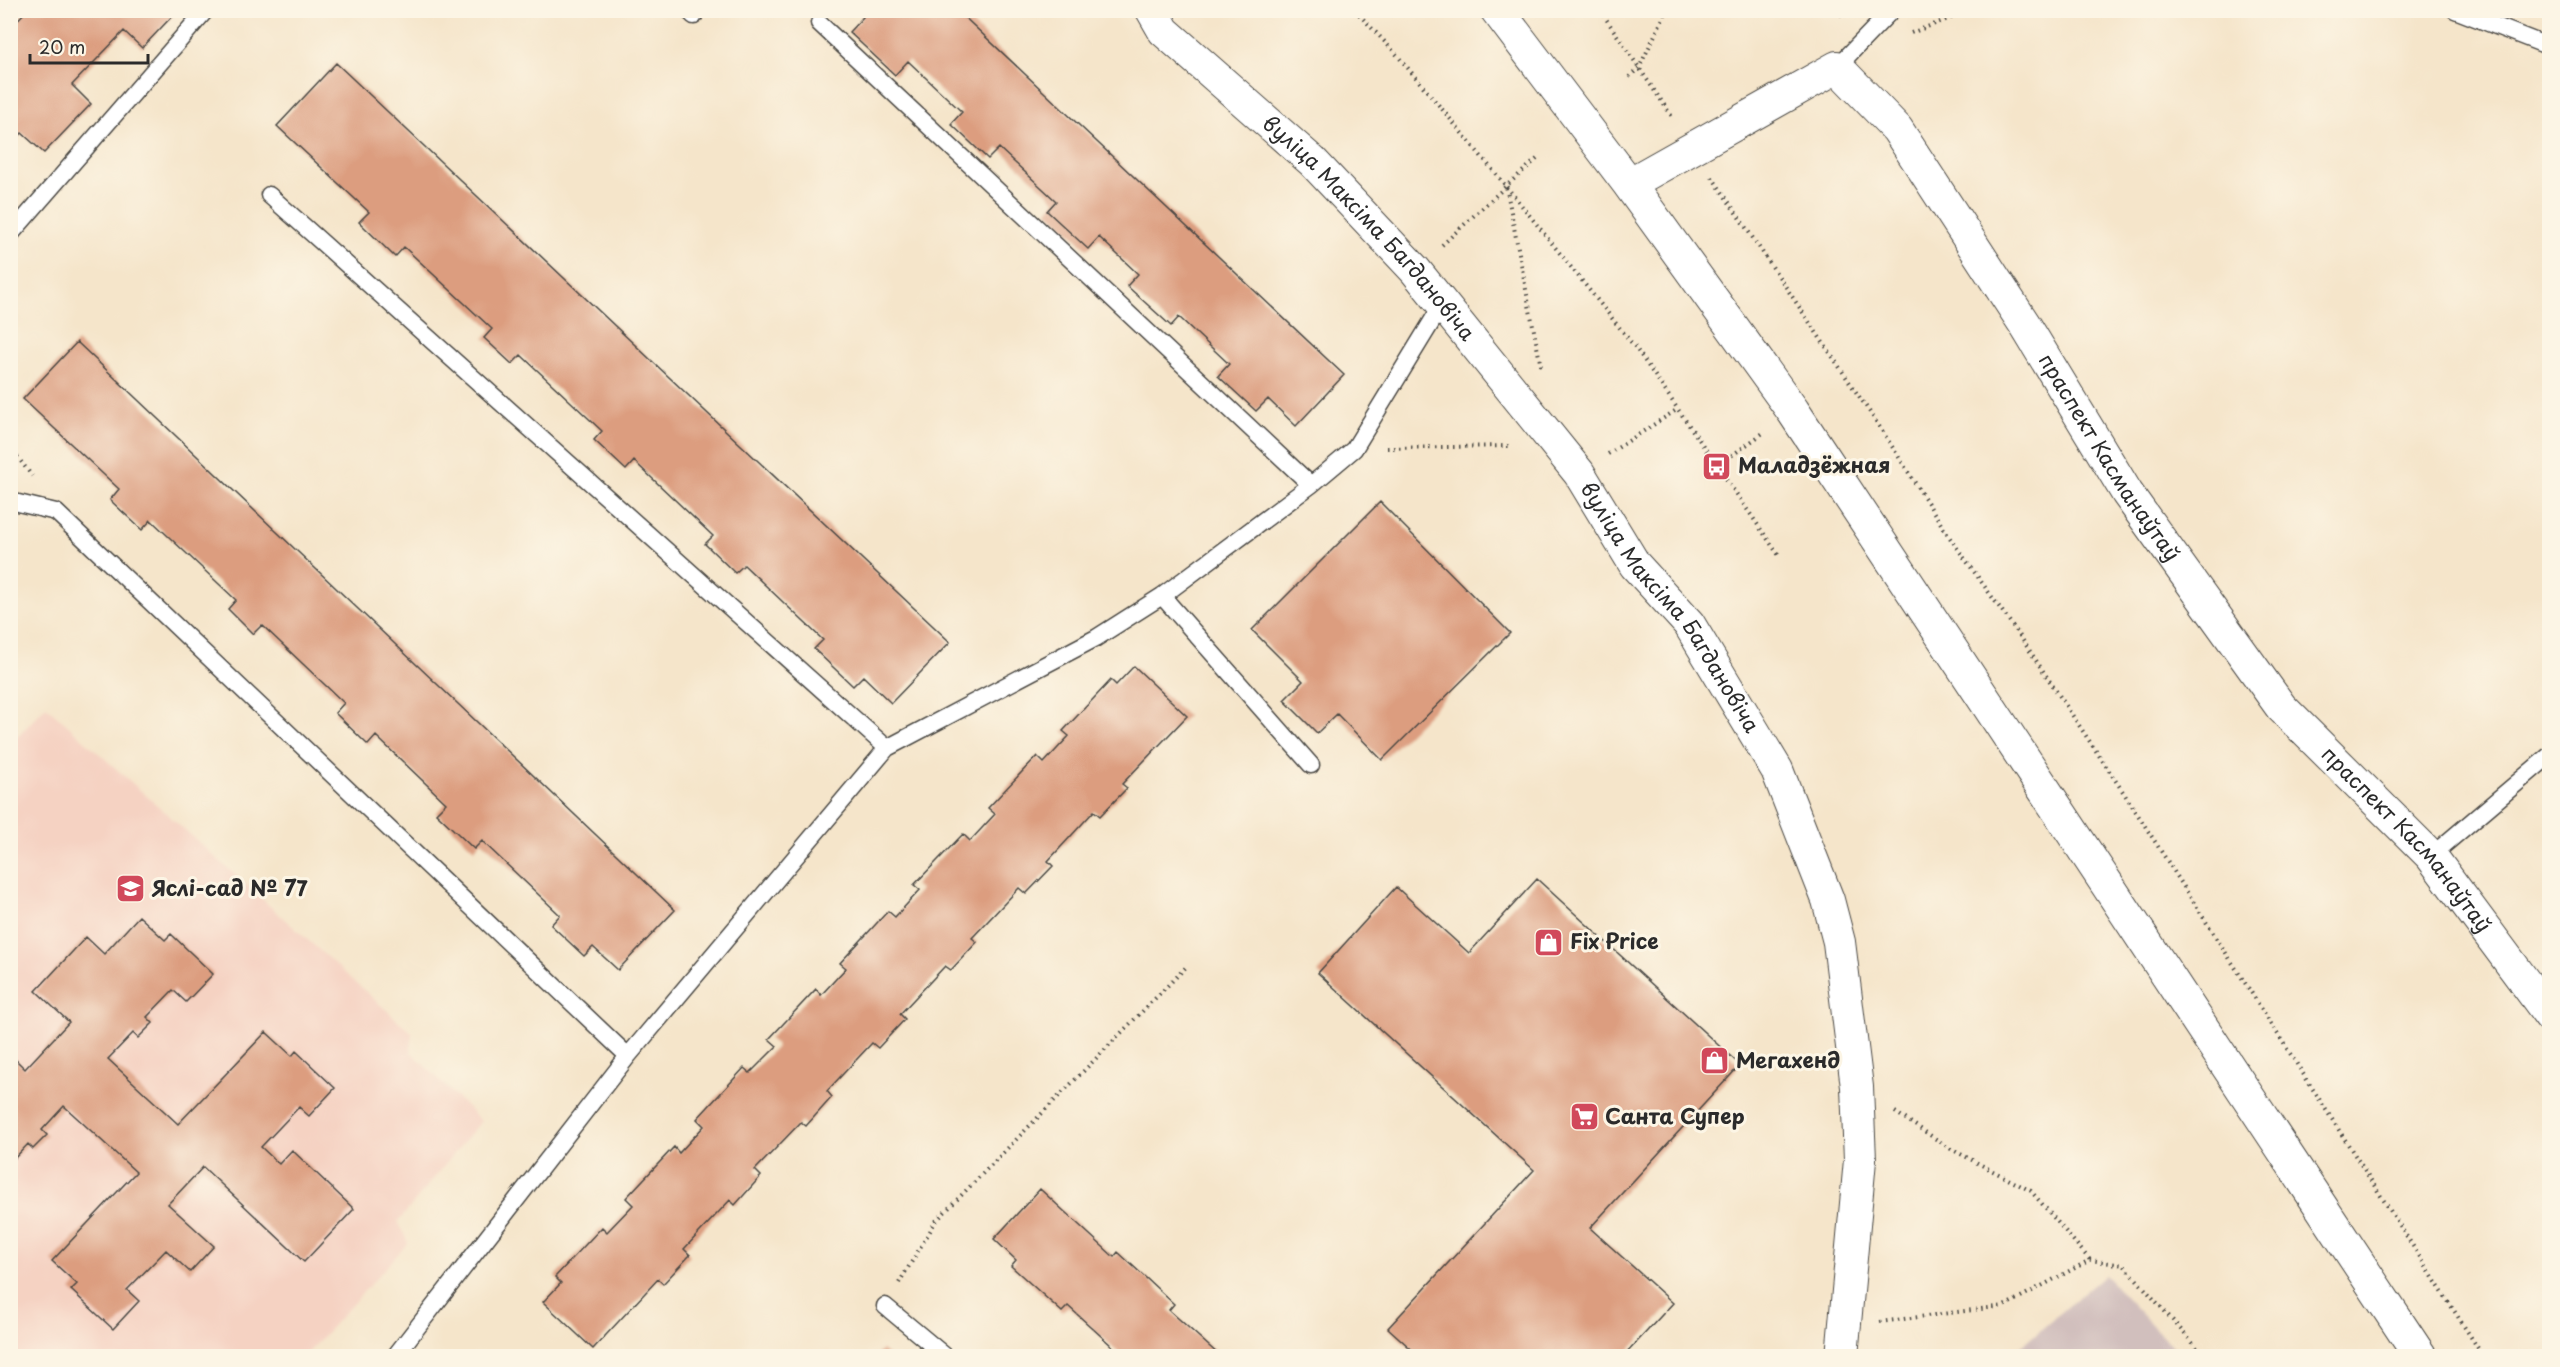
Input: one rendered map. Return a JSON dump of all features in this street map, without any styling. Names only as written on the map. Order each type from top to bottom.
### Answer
[{"type":"main road","points":[[1497,10],[1629,184],[1793,411],[2420,1356]]},
{"type":"street","name":"вуліца Максіма Багдановіча","points":[[1152,10],[1164,31],[1313,162],[1415,270],[1579,473],[1635,565],[1689,624],[1777,770],[1825,890],[1834,921],[1839,942],[1857,1087],[1860,1160],[1844,1342]]},
{"type":"street","points":[[1629,184],[1837,67]]},
{"type":"street","name":"праспект Касманаўтаў","points":[[1837,67],[1897,129],[2025,325],[2127,493],[2281,707],[2431,856],[2550,1016]]},
{"type":"lane","points":[[10,235],[206,10]]},
{"type":"lane","points":[[1837,67],[1892,10]]},
{"type":"lane","points":[[2467,12],[2550,46]]},
{"type":"lane","points":[[819,23],[1311,485]]},
{"type":"lane","points":[[269,195],[886,748]]},
{"type":"lane","points":[[395,1356],[628,1056],[886,748],[1096,638],[1162,596],[1311,485],[1354,449],[1442,305]]},
{"type":"lane","points":[[10,501],[56,512],[628,1056]]},
{"type":"lane","points":[[1162,596],[1311,765]]},
{"type":"lane","points":[[2431,856],[2550,755]]},
{"type":"lane","points":[[885,1306],[945,1356]]},
{"type":"path","points":[[1355,10],[1397,55],[1506,186],[1635,347],[1780,557]]},
{"type":"path","points":[[1600,10],[1881,429],[1948,535],[2022,639],[2131,804],[2483,1356]]},
{"type":"path","points":[[1629,77],[1639,68],[1667,10]]},
{"type":"path","points":[[1910,33],[1972,10]]},
{"type":"path","points":[[1415,270],[1537,159]]},
{"type":"path","points":[[1579,473],[1678,409]]},
{"type":"path","points":[[1717,466],[1793,411]]},
{"type":"path","points":[[885,1306],[936,1221],[1188,965]]},
{"type":"path","points":[[1857,1087],[1951,1149],[2031,1191],[2090,1260]]},
{"type":"path","points":[[1844,1342],[2004,1306],[2090,1260],[2124,1265],[2204,1356]]},
{"type":"shaded area","name":"Яслі-сад № 77","points":[[46,706],[412,1033],[411,1052],[481,1121],[398,1222],[408,1243],[305,1356],[11,1356],[10,745]]},
{"type":"shaded area","points":[[2105,1275],[2181,1356],[2010,1356]]},
{"type":"building","points":[[27,10],[178,10],[142,48],[124,31],[72,85],[91,104],[44,153],[22,133],[10,145],[10,28]]},
{"type":"building","points":[[856,10],[957,10],[1344,375],[1296,426],[1268,399],[1256,411],[1218,376],[1229,364],[1179,317],[1171,326],[1127,286],[1138,274],[1099,237],[1088,249],[1047,211],[1056,201],[999,148],[988,159],[951,124],[962,112],[908,61],[895,75],[849,32],[863,17]]},
{"type":"building","points":[[336,63],[950,642],[891,703],[863,676],[853,686],[814,649],[823,640],[744,565],[735,573],[705,544],[713,536],[634,461],[626,470],[594,440],[602,431],[521,355],[512,364],[484,338],[492,329],[404,247],[395,257],[359,222],[369,212],[277,126]]},
{"type":"building","points":[[77,342],[675,910],[618,970],[593,947],[584,956],[551,925],[560,915],[482,841],[474,849],[436,813],[446,803],[376,736],[368,745],[335,713],[344,703],[262,625],[253,634],[228,609],[236,600],[151,520],[142,530],[110,500],[119,489],[23,399]]},
{"type":"building","points":[[1380,502],[1510,633],[1382,760],[1337,714],[1317,733],[1284,700],[1303,681],[1252,630]]},
{"type":"building","points":[[1134,666],[1187,716],[1122,784],[1127,788],[1100,816],[1094,811],[1048,861],[1053,866],[1026,894],[1019,888],[972,938],[977,942],[951,970],[945,966],[900,1014],[905,1019],[878,1048],[872,1043],[827,1091],[832,1097],[806,1126],[801,1122],[755,1170],[761,1176],[735,1205],[730,1200],[684,1249],[690,1255],[663,1284],[658,1279],[593,1349],[543,1302],[561,1283],[555,1277],[602,1227],[607,1232],[633,1205],[626,1198],[674,1147],[679,1153],[704,1126],[697,1119],[744,1068],[750,1073],[777,1046],[769,1039],[816,989],[821,995],[846,968],[840,963],[888,911],[895,917],[920,890],[914,885],[963,834],[970,841],[995,814],[988,808],[1037,756],[1044,763],[1069,736],[1063,731],[1111,680],[1116,685]]},
{"type":"building","name":"Санта Супер","points":[[1537,879],[1740,1065],[1590,1228],[1673,1303],[1624,1356],[1419,1356],[1388,1328],[1534,1170],[1318,973],[1396,887],[1469,953]]},
{"type":"building","points":[[139,916],[165,940],[171,934],[213,974],[186,1002],[173,990],[147,1017],[153,1023],[138,1038],[133,1033],[108,1059],[178,1124],[266,1032],[292,1056],[296,1051],[335,1088],[309,1116],[299,1107],[261,1147],[279,1164],[292,1150],[354,1209],[304,1262],[203,1167],[168,1204],[214,1246],[190,1272],[166,1250],[127,1290],[139,1301],[113,1329],[71,1290],[77,1284],[52,1261],[136,1172],[64,1106],[42,1130],[47,1135],[33,1149],[28,1144],[10,1163],[10,1054],[25,1069],[69,1022],[36,991],[86,937],[104,954]]},
{"type":"building","points":[[1040,1189],[1114,1257],[1118,1252],[1174,1304],[1169,1310],[1220,1356],[1123,1356],[1068,1306],[1062,1312],[1011,1266],[1016,1260],[994,1239]]},
{"type":"building","points":[[882,1350],[889,1356],[876,1356]]},
{"type":"building","points":[[1226,1351],[1232,1356],[1220,1356]]},
{"type":"place","name":"Маладзёжная","points":[[1717,466]]},
{"type":"place","name":"Яслі-сад № 77","points":[[131,889]]},
{"type":"place","name":"Fix Price","points":[[1549,942]]},
{"type":"place","name":"Мегахенд","points":[[1715,1061]]},
{"type":"place","name":"Санта Супер","points":[[1584,1117]]}]
